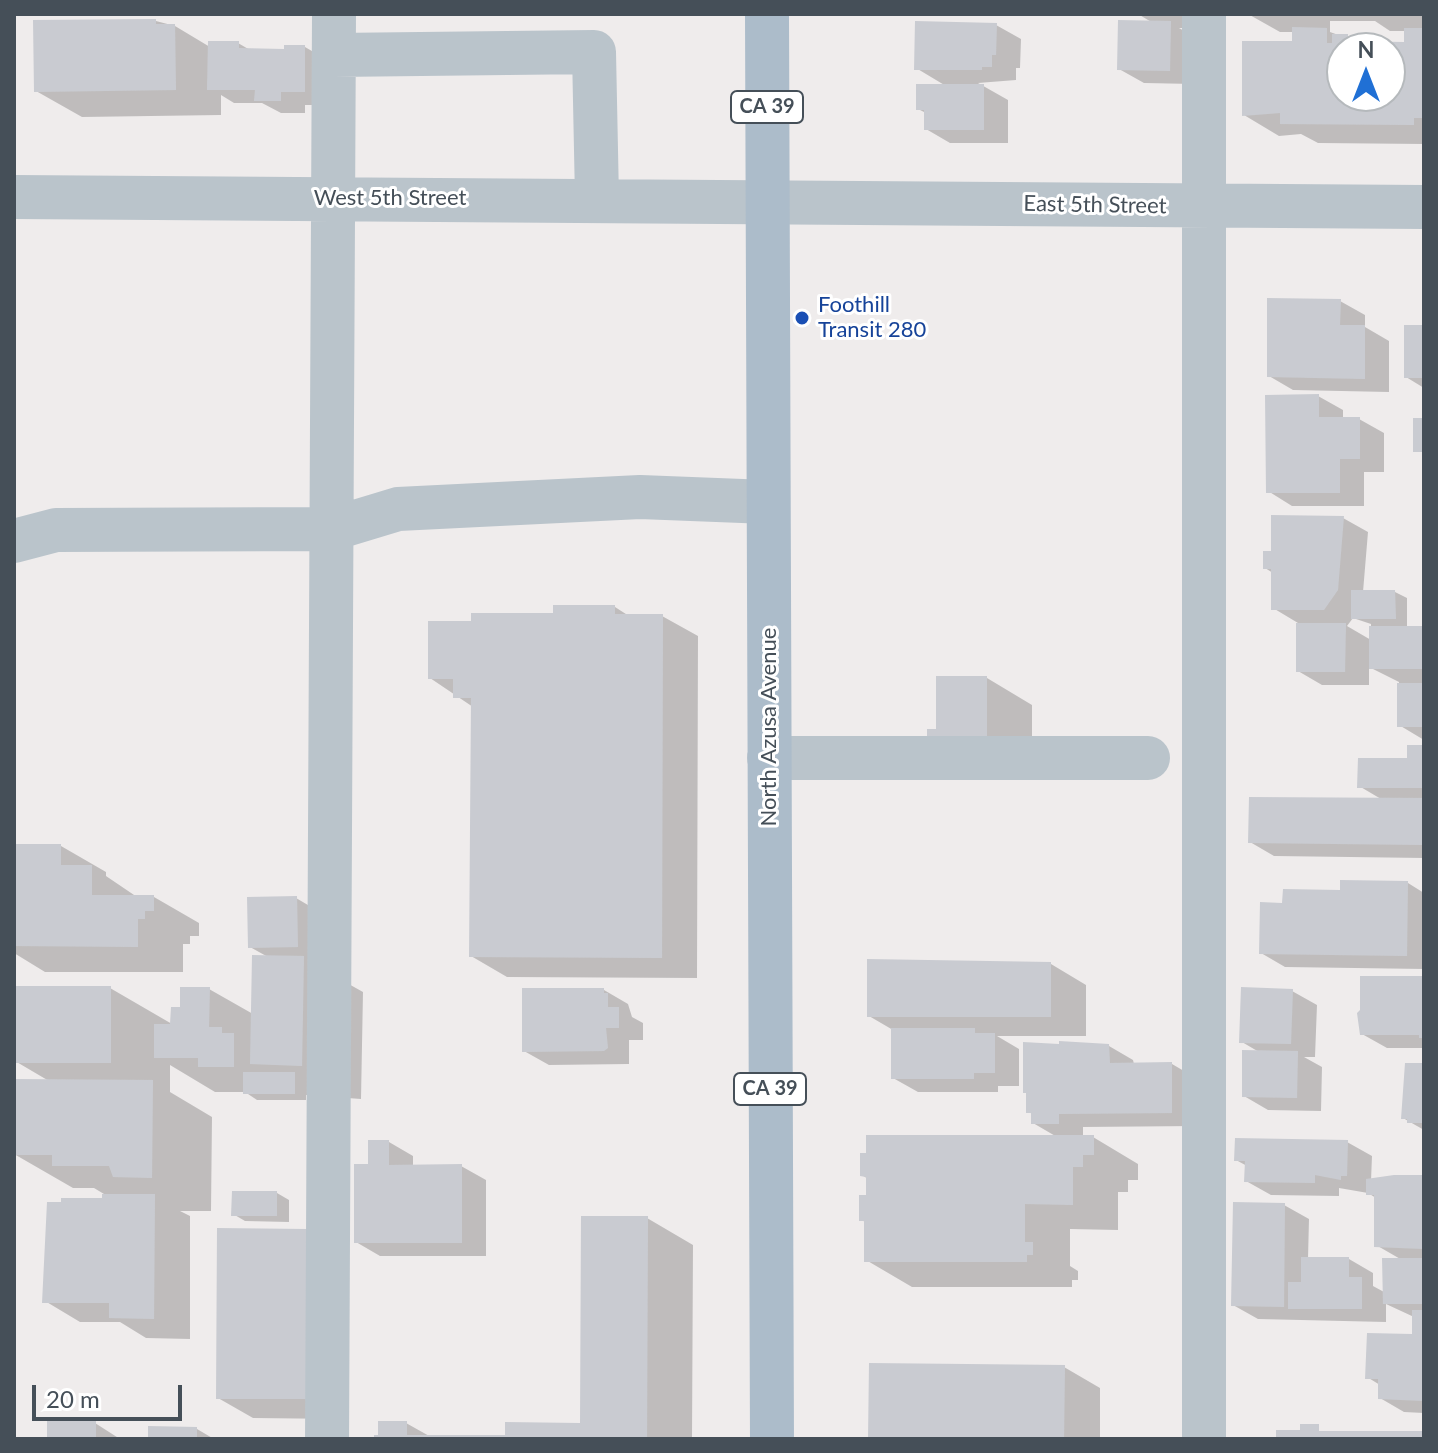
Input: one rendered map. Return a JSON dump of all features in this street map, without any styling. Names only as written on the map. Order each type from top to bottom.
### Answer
[{"type":"main road","name":"North Azusa Avenue","points":[[767,14],[772,1439]]},
{"type":"street","points":[[1204,14],[1201,207],[1204,1439]]},
{"type":"street","points":[[327,1439],[334,34],[594,52],[597,199]]},
{"type":"street","name":"West 5th Street","points":[[14,197],[767,200]]},
{"type":"street","name":"East 5th Street","points":[[767,200],[1424,207]]},
{"type":"street","points":[[14,541],[56,530],[332,529],[398,509],[640,497],[768,502]]},
{"type":"street","points":[[769,758],[1148,758]]},
{"type":"building","points":[[156,19],[156,24],[175,24],[176,90],[34,92],[33,20]]},
{"type":"building","points":[[1118,20],[1171,21],[1170,71],[1117,70]]},
{"type":"building","points":[[915,21],[997,23],[996,55],[992,55],[992,67],[982,67],[982,70],[914,70]]},
{"type":"building","points":[[1292,27],[1327,28],[1326,112],[1406,112],[1404,28],[1424,28],[1424,118],[1414,118],[1414,125],[1280,124],[1280,113],[1242,116],[1242,41],[1292,41]]},
{"type":"building","points":[[208,41],[239,41],[239,48],[284,49],[284,45],[305,45],[305,92],[281,92],[281,101],[254,101],[255,90],[207,90]]},
{"type":"building","points":[[916,84],[984,84],[984,130],[924,130],[924,110],[916,110]]},
{"type":"building","points":[[1267,298],[1341,299],[1340,325],[1365,325],[1365,379],[1267,377]]},
{"type":"building","points":[[1404,325],[1424,325],[1424,378],[1404,378]]},
{"type":"building","points":[[1319,394],[1319,417],[1360,417],[1360,459],[1340,459],[1340,493],[1266,493],[1265,395]]},
{"type":"building","points":[[1413,418],[1424,418],[1424,452],[1413,452]]},
{"type":"building","points":[[1271,515],[1344,516],[1338,590],[1324,610],[1271,610],[1271,569],[1263,569],[1263,551],[1271,551]]},
{"type":"building","points":[[1351,590],[1395,590],[1396,619],[1351,619]]},
{"type":"building","points":[[553,605],[615,605],[615,614],[663,614],[662,958],[469,957],[471,698],[453,698],[453,679],[428,679],[428,621],[471,621],[471,613],[553,613]]},
{"type":"building","points":[[1296,623],[1346,623],[1345,672],[1296,672]]},
{"type":"building","points":[[1369,626],[1424,626],[1424,669],[1369,669]]},
{"type":"building","points":[[936,676],[987,676],[987,750],[927,751],[927,729],[936,729]]},
{"type":"building","points":[[1397,683],[1424,683],[1424,727],[1397,727]]},
{"type":"building","points":[[1407,745],[1424,745],[1424,788],[1357,788],[1358,758],[1407,758]]},
{"type":"building","points":[[1249,797],[1424,798],[1424,845],[1248,843]]},
{"type":"building","points":[[14,844],[61,844],[61,865],[92,865],[92,895],[154,895],[154,911],[145,911],[145,919],[138,919],[138,947],[14,946]]},
{"type":"building","points":[[1340,880],[1408,881],[1407,956],[1259,954],[1260,902],[1282,903],[1283,889],[1340,890]]},
{"type":"building","points":[[297,896],[298,947],[248,948],[247,897]]},
{"type":"building","points":[[252,955],[304,956],[302,1066],[250,1064]]},
{"type":"building","points":[[867,959],[1051,962],[1051,1017],[867,1017]]},
{"type":"building","points":[[1360,976],[1424,976],[1424,1038],[1419,1038],[1419,1035],[1360,1035],[1357,1013],[1360,1010]]},
{"type":"building","points":[[14,986],[111,986],[111,1063],[14,1063]]},
{"type":"building","points":[[180,987],[210,987],[209,1027],[222,1027],[222,1033],[234,1033],[234,1067],[198,1067],[198,1058],[154,1058],[154,1024],[170,1024],[171,1007],[180,1007]]},
{"type":"building","points":[[1241,987],[1293,989],[1291,1044],[1239,1043]]},
{"type":"building","points":[[522,988],[604,988],[604,993],[608,993],[608,1007],[619,1007],[619,1028],[606,1028],[608,1048],[604,1051],[522,1052]]},
{"type":"building","points":[[891,1028],[975,1028],[975,1033],[995,1033],[995,1073],[974,1073],[974,1079],[891,1079]]},
{"type":"building","points":[[1059,1041],[1109,1044],[1110,1063],[1172,1062],[1172,1113],[1059,1114],[1059,1124],[1031,1124],[1031,1113],[1026,1113],[1026,1093],[1023,1093],[1023,1042],[1059,1044]]},
{"type":"building","points":[[1242,1050],[1298,1051],[1297,1098],[1242,1097]]},
{"type":"building","points":[[1405,1063],[1424,1063],[1424,1123],[1407,1123],[1407,1119],[1401,1119]]},
{"type":"building","points":[[243,1072],[295,1072],[295,1094],[243,1094]]},
{"type":"building","points":[[14,1079],[153,1080],[152,1178],[113,1177],[109,1166],[52,1166],[52,1155],[14,1155]]},
{"type":"building","points":[[866,1135],[1094,1135],[1094,1155],[1083,1155],[1083,1167],[1073,1167],[1073,1205],[1025,1204],[1025,1242],[1033,1242],[1033,1255],[1027,1255],[1027,1262],[864,1262],[864,1221],[859,1221],[859,1195],[866,1195],[866,1177],[860,1176],[860,1153],[866,1153]]},
{"type":"building","points":[[1235,1138],[1348,1140],[1347,1176],[1341,1176],[1341,1180],[1315,1175],[1315,1183],[1244,1182],[1245,1161],[1234,1161]]},
{"type":"building","points":[[368,1140],[389,1140],[389,1165],[462,1164],[462,1243],[354,1243],[354,1164],[368,1164]]},
{"type":"building","points":[[1424,1175],[1424,1249],[1374,1247],[1374,1195],[1366,1195],[1366,1179]]},
{"type":"building","points":[[232,1191],[277,1191],[277,1216],[231,1216]]},
{"type":"building","points":[[102,1194],[155,1194],[154,1319],[109,1318],[109,1303],[42,1303],[47,1202],[61,1202],[61,1198],[102,1198]]},
{"type":"building","points":[[1233,1202],[1285,1203],[1284,1307],[1231,1306]]},
{"type":"building","points":[[581,1216],[648,1216],[647,1439],[374,1439],[374,1435],[378,1435],[378,1421],[407,1421],[407,1435],[505,1435],[505,1422],[580,1423]]},
{"type":"building","points":[[217,1228],[307,1229],[306,1399],[216,1399]]},
{"type":"building","points":[[1301,1257],[1349,1257],[1349,1277],[1362,1277],[1362,1309],[1288,1309],[1288,1282],[1301,1282]]},
{"type":"building","points":[[1382,1258],[1424,1258],[1424,1304],[1383,1304]]},
{"type":"building","points":[[1412,1310],[1424,1310],[1424,1401],[1378,1399],[1378,1379],[1365,1379],[1367,1333],[1412,1334]]},
{"type":"building","points":[[869,1363],[1065,1365],[1064,1439],[868,1439]]},
{"type":"building","points":[[47,1421],[96,1421],[96,1439],[47,1439]]},
{"type":"building","points":[[1300,1424],[1319,1424],[1319,1431],[1424,1431],[1424,1439],[1276,1439],[1276,1430],[1300,1430]]},
{"type":"building","points":[[148,1426],[197,1427],[197,1439],[148,1439]]},
{"type":"place","name":"Foothill Transit 280","points":[[802,318]]}]
